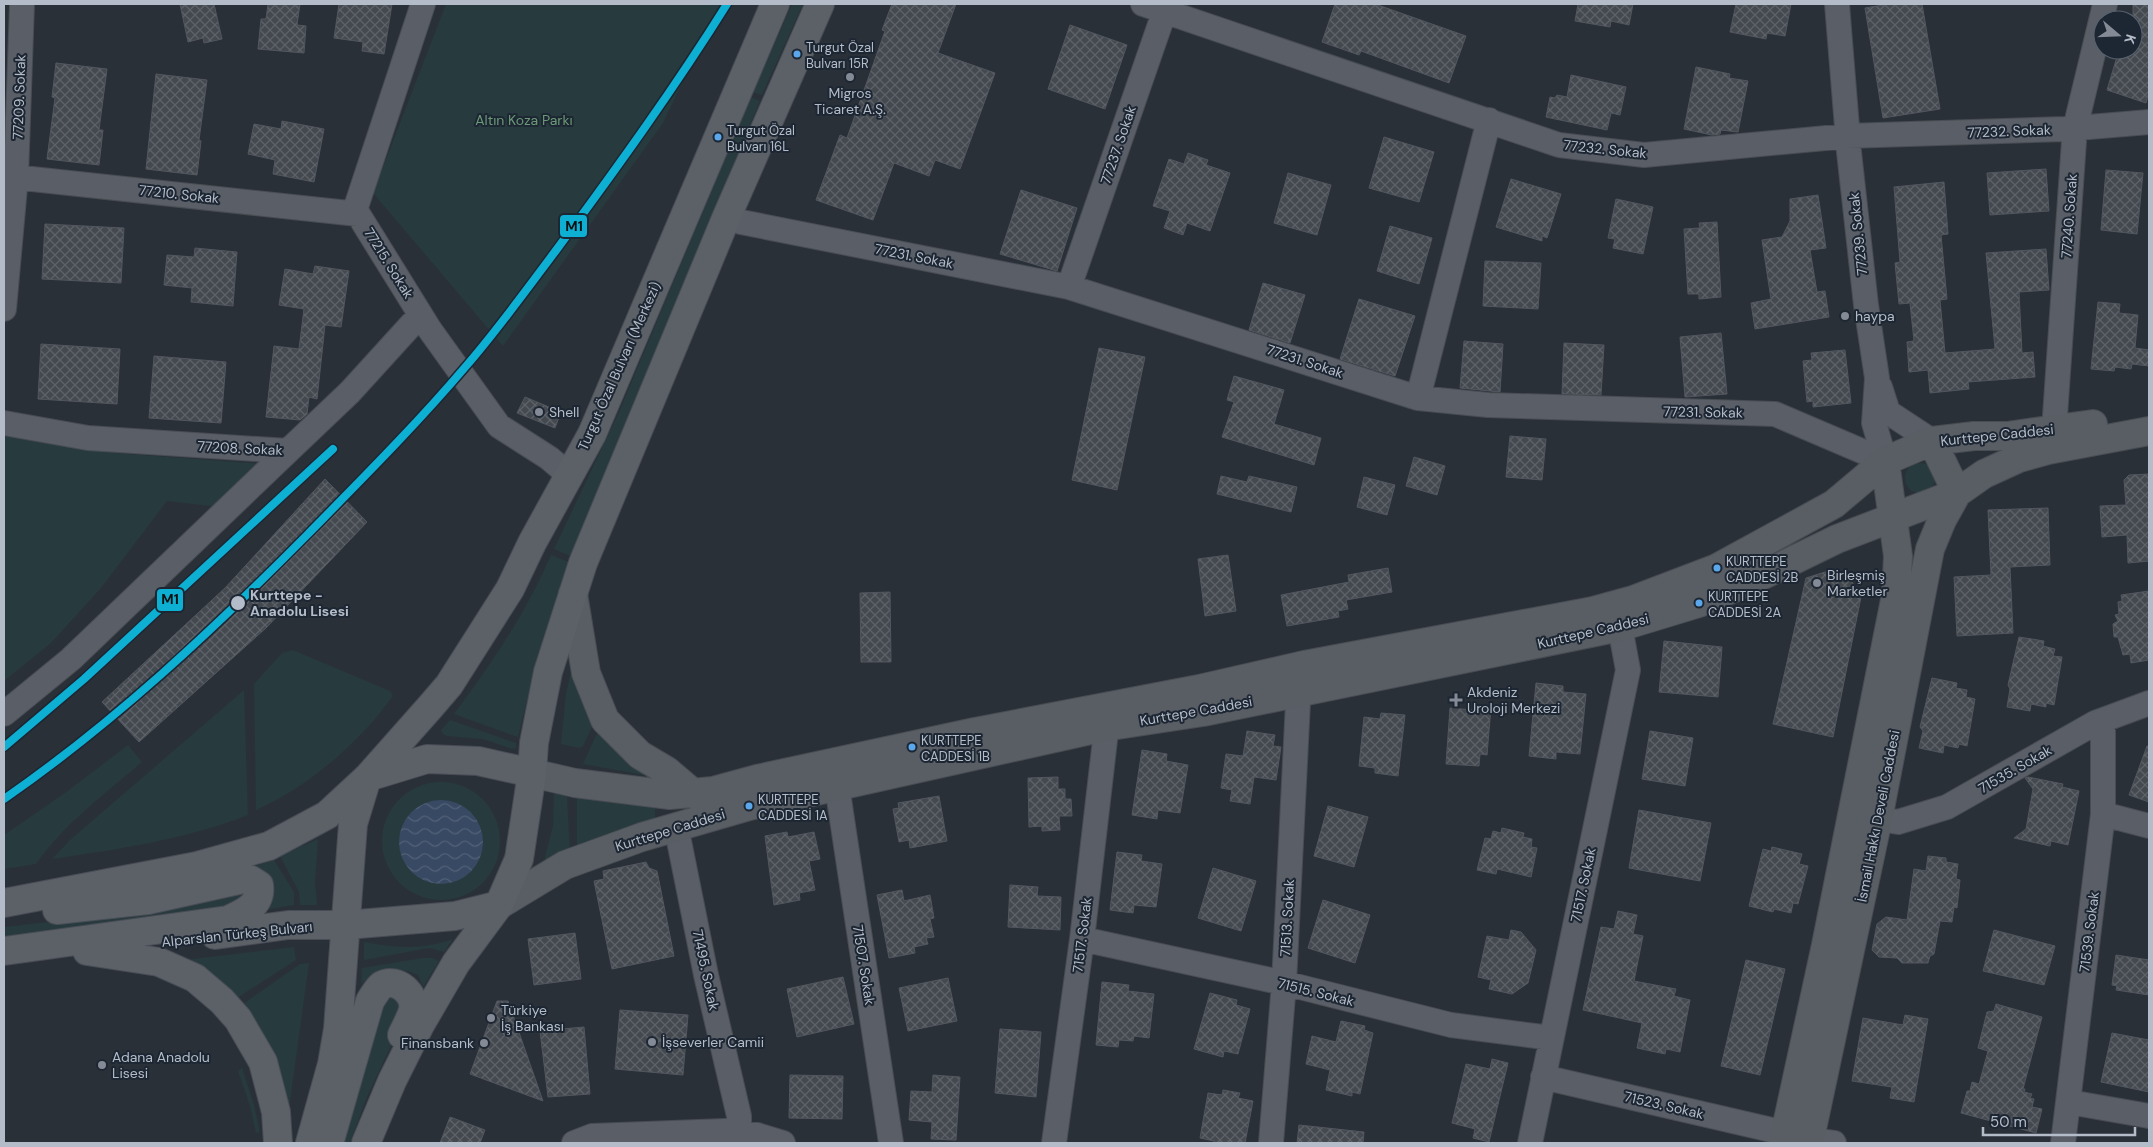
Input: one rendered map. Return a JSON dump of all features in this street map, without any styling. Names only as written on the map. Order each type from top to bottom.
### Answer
[{"type":"main road","name":"Turgut Özal Bulvarı (Merkezi)","points":[[368,777],[449,685],[481,637],[510,589],[532,543],[592,434],[774,4]]},
{"type":"main road","points":[[366,1143],[392,1081],[420,1025],[456,963],[499,906],[519,860],[532,773],[534,743],[548,672],[583,563],[727,216],[820,4]]},
{"type":"main road","name":"Kurttepe Caddesi","points":[[532,773],[575,783],[649,793],[670,795],[694,794],[975,732],[1199,689],[1304,665],[1593,612],[1717,568],[1744,555],[1834,504],[1885,461],[1932,441],[1974,436],[2007,436],[2149,415]]},
{"type":"main road","name":"Kurttepe Caddesi","points":[[499,906],[565,865],[674,827],[749,806],[1104,727],[1203,712],[1620,627],[1699,603],[1757,578],[1837,539],[1957,493],[1984,474],[2019,458],[2048,450],[2149,431]]},
{"type":"main road","points":[[1932,441],[1957,493]]},
{"type":"main road","name":"İsmail Hakkı Develi Caddesi","points":[[1804,1140],[1830,926],[1896,595],[1898,556],[1885,461]]},
{"type":"main road","name":"İsmail Hakkı Develi Caddesi","points":[[1804,1140],[1878,818],[1930,549],[1942,520],[1957,493]]},
{"type":"main road","points":[[573,594],[586,673],[605,720],[640,755],[666,771],[694,794]]},
{"type":"main road","points":[[12,902],[197,866],[269,846],[327,815],[368,777],[427,760],[478,761],[532,773]]},
{"type":"main road","points":[[310,1143],[332,1064],[337,1038],[353,824],[368,777]]},
{"type":"main road","points":[[4,951],[228,920],[247,912],[256,903],[260,892],[259,885],[251,880],[243,879],[148,900],[51,911],[12,902]]},
{"type":"main road","name":"Alparslan Türkeş Bulvarı","points":[[4,962],[288,925],[346,925],[455,916],[499,906]]},
{"type":"main road","points":[[86,951],[159,962],[195,978],[222,1001],[238,1019],[262,1062],[276,1112],[278,1143]]},
{"type":"main road","points":[[328,1143],[370,1001],[376,991],[382,986],[390,983],[397,984],[406,990],[411,997],[413,1010],[361,1129],[359,1143]]},
{"type":"street","name":"77209. Sokak","points":[[4,309],[10,176],[22,4]]},
{"type":"street","name":"77215. Sokak","points":[[424,4],[354,213],[358,214],[422,316],[499,426],[549,458],[569,475]]},
{"type":"street","name":"77239. Sokak","points":[[1837,4],[1847,136],[1866,305],[1877,378],[1874,423],[1885,461]]},
{"type":"street","name":"77240. Sokak","points":[[2064,428],[2055,416],[2076,128],[2105,4]]},
{"type":"street","name":"77232. Sokak","points":[[1159,6],[1559,144],[1644,155],[1847,136],[2076,128],[2149,122]]},
{"type":"street","name":"77237. Sokak","points":[[1069,287],[1159,6]]},
{"type":"street","points":[[1418,398],[1489,120]]},
{"type":"street","name":"77210. Sokak","points":[[10,176],[354,213]]},
{"type":"street","name":"77231. Sokak","points":[[727,216],[751,224],[1069,287],[1418,398],[1488,405],[1775,414],[1885,461]]},
{"type":"street","name":"77208. Sokak","points":[[4,423],[88,438],[288,451],[350,392],[422,316]]},
{"type":"street","name":"Kurttepe Caddesi","points":[[1877,378],[1888,412],[1932,441]]},
{"type":"street","points":[[4,714],[71,660],[288,451]]},
{"type":"street","name":"71517. Sokak","points":[[1530,1143],[1628,670],[1620,627]]},
{"type":"street","name":"71513. Sokak","points":[[1271,1143],[1284,983],[1297,692]]},
{"type":"street","name":"71535. Sokak","points":[[1878,818],[1898,822],[1947,807],[2095,723],[2149,703]]},
{"type":"street","name":"71539. Sokak","points":[[2063,1143],[2103,814],[2103,720]]},
{"type":"street","name":"71517. Sokak","points":[[1054,1143],[1082,938],[1105,740],[1104,727]]},
{"type":"street","name":"71507. Sokak","points":[[837,786],[892,1143]]},
{"type":"street","points":[[2103,814],[2149,826]]},
{"type":"street","name":"71495. Sokak","points":[[674,827],[679,841],[706,975],[739,1116],[741,1138]]},
{"type":"street","name":"71515. Sokak","points":[[1082,938],[1284,983],[1452,1025],[1551,1038]]},
{"type":"street","name":"71523. Sokak","points":[[1543,1078],[1804,1140]]},
{"type":"street","points":[[2069,1102],[2149,1116]]},
{"type":"street","points":[[574,1143],[592,1136],[725,1131],[741,1138],[757,1135],[783,1143]]},
{"type":"green space","name":"Altın Koza Parkı","points":[[446,4],[720,4],[663,123],[503,346],[373,193]]},
{"type":"green space","points":[[792,4],[803,4],[762,95],[753,92]]},
{"type":"green space","points":[[751,97],[760,101],[571,556],[554,549],[619,412]]},
{"type":"green space","points":[[4,436],[115,453],[261,464],[219,507],[167,501],[101,588],[51,643],[4,681]]},
{"type":"green space","points":[[1920,463],[1931,467],[1935,478],[1931,489],[1920,493],[1909,489],[1905,478],[1909,467]]},
{"type":"green space","points":[[551,555],[569,562],[538,655],[518,737],[454,714],[507,638]]},
{"type":"green space","points":[[293,650],[390,691],[393,696],[370,725],[315,775],[271,803],[256,810],[254,684],[282,653]]},
{"type":"green space","points":[[575,657],[596,719],[583,746],[579,748],[561,744],[566,693]]},
{"type":"green space","points":[[244,690],[248,815],[224,824],[176,837],[52,859],[70,840]]},
{"type":"green space","points":[[450,720],[516,743],[516,748],[512,749],[483,739],[447,736],[441,730]]},
{"type":"green space","points":[[600,727],[654,777],[583,764]]},
{"type":"green space","points":[[128,745],[142,762],[72,823],[47,849],[36,864],[4,869],[4,835],[65,793]]},
{"type":"green space","points":[[441,782],[464,786],[483,799],[496,818],[500,841],[496,864],[483,883],[464,896],[441,900],[418,896],[399,883],[386,864],[382,841],[386,818],[399,799],[418,786]]},
{"type":"green space","points":[[554,792],[567,795],[570,852],[546,863],[545,857],[553,826]]},
{"type":"green space","points":[[577,796],[655,806],[655,818],[577,849]]},
{"type":"green space","points":[[318,839],[315,882],[317,905],[300,905],[299,892],[280,856]]},
{"type":"green space","points":[[274,860],[294,892],[294,905],[265,910],[271,881],[266,873],[248,868]]},
{"type":"green space","points":[[247,889],[241,906],[4,946],[4,927],[84,918]]},
{"type":"green space","points":[[453,939],[444,952],[429,948],[364,960],[364,942],[409,947],[442,943]]},
{"type":"green space","points":[[294,947],[296,960],[234,1000],[184,960]]},
{"type":"green space","points":[[432,958],[439,961],[423,987],[418,975],[404,971],[382,974],[361,984],[362,968]]},
{"type":"green space","points":[[309,963],[287,1123],[240,1006],[300,964]]},
{"type":"green space","points":[[392,997],[401,1001],[396,1035],[367,1097],[350,1143],[335,1143],[379,1007],[386,998]]},
{"type":"green space","points":[[242,1068],[254,1105],[260,1132],[256,1133],[250,1106],[238,1071]]},
{"type":"water","points":[[433,800],[449,800],[465,807],[476,818],[483,834],[480,858],[471,872],[465,877],[449,884],[433,884],[417,877],[406,866],[399,850],[399,834],[406,818],[417,807]]},
{"type":"building","points":[[180,4],[214,4],[222,39],[204,43],[203,38],[188,42]]},
{"type":"building","points":[[268,4],[300,4],[297,25],[306,26],[304,53],[258,49],[261,19],[266,19]]},
{"type":"building","points":[[339,4],[392,4],[384,54],[362,51],[363,42],[334,38]]},
{"type":"building","points":[[892,4],[956,4],[938,53],[995,73],[960,169],[935,160],[929,176],[894,163],[873,220],[816,200],[840,135],[847,138],[885,31],[882,30]]},
{"type":"building","points":[[1335,4],[1375,4],[1466,36],[1449,83],[1361,51],[1359,55],[1322,42]]},
{"type":"building","points":[[1578,4],[1633,4],[1629,25],[1611,21],[1610,27],[1575,21]]},
{"type":"building","points":[[1736,4],[1791,4],[1785,36],[1767,33],[1766,39],[1730,32]]},
{"type":"building","points":[[1889,4],[1922,4],[1940,109],[1883,118],[1865,8]]},
{"type":"building","points":[[2133,4],[2149,4],[2149,92],[2146,103],[2107,90],[2116,60],[2143,60],[2143,10],[2133,10]]},
{"type":"building","points":[[1070,25],[1127,45],[1105,109],[1048,89]]},
{"type":"building","points":[[56,63],[107,69],[99,130],[103,130],[99,165],[47,159],[55,98],[52,97]]},
{"type":"building","points":[[1696,67],[1730,74],[1729,78],[1748,81],[1738,132],[1721,130],[1720,134],[1712,135],[1684,129]]},
{"type":"building","points":[[156,74],[207,80],[199,140],[201,141],[197,175],[146,169]]},
{"type":"building","points":[[1571,75],[1626,87],[1620,115],[1611,113],[1607,130],[1546,117],[1550,97],[1555,98],[1557,95],[1567,97]]},
{"type":"building","points":[[282,121],[324,129],[314,182],[273,174],[275,160],[248,154],[254,124],[281,129]]},
{"type":"building","points":[[1384,137],[1434,152],[1419,202],[1369,188]]},
{"type":"building","points":[[1188,153],[1208,160],[1206,165],[1230,173],[1210,231],[1187,223],[1183,235],[1164,228],[1170,211],[1153,206],[1169,159],[1184,164]]},
{"type":"building","points":[[2046,169],[2049,211],[1990,215],[1987,173]]},
{"type":"building","points":[[2106,170],[2143,173],[2137,234],[2101,230]]},
{"type":"building","points":[[1288,173],[1331,185],[1317,235],[1274,223]]},
{"type":"building","points":[[1511,179],[1561,194],[1547,238],[1542,236],[1542,241],[1496,227]]},
{"type":"building","points":[[1944,182],[1948,234],[1941,235],[1947,299],[1940,300],[1945,353],[1995,349],[1986,253],[2046,249],[2049,290],[2019,292],[2022,353],[2033,352],[2035,377],[1968,382],[1969,389],[1930,393],[1928,370],[1909,372],[1907,342],[1914,341],[1910,303],[1899,304],[1895,263],[1900,262],[1894,187]]},
{"type":"building","points":[[1021,190],[1077,208],[1057,271],[1000,254]]},
{"type":"building","points":[[1818,195],[1826,248],[1810,250],[1817,292],[1825,291],[1829,317],[1755,329],[1751,303],[1771,299],[1762,240],[1782,237],[1790,221],[1790,199]]},
{"type":"building","points":[[1616,199],[1653,207],[1643,254],[1613,248],[1615,239],[1608,238]]},
{"type":"building","points":[[1717,222],[1721,297],[1699,299],[1699,294],[1688,294],[1684,229],[1700,228],[1699,223]]},
{"type":"building","points":[[45,224],[124,228],[121,283],[42,279]]},
{"type":"building","points":[[1390,226],[1432,238],[1419,284],[1377,271]]},
{"type":"building","points":[[195,248],[237,252],[233,306],[191,302],[192,288],[164,285],[167,255],[194,257]]},
{"type":"building","points":[[1485,261],[1541,263],[1538,309],[1483,306]]},
{"type":"building","points":[[315,266],[349,271],[341,327],[325,325],[317,399],[309,397],[307,414],[300,420],[266,417],[274,346],[299,349],[304,309],[279,305],[285,269],[313,274]]},
{"type":"building","points":[[1263,283],[1305,295],[1290,343],[1249,330]]},
{"type":"building","points":[[1359,299],[1415,316],[1395,376],[1340,359]]},
{"type":"building","points":[[2098,302],[2120,304],[2119,313],[2138,315],[2135,348],[2149,350],[2149,366],[2132,364],[2131,369],[2115,367],[2114,371],[2091,369]]},
{"type":"building","points":[[1721,333],[1727,394],[1685,397],[1680,337]]},
{"type":"building","points":[[1464,341],[1503,344],[1500,392],[1460,388]]},
{"type":"building","points":[[1564,343],[1604,345],[1601,395],[1562,394]]},
{"type":"building","points":[[41,344],[120,349],[117,404],[38,399]]},
{"type":"building","points":[[1099,348],[1145,357],[1117,490],[1072,480]]},
{"type":"building","points":[[1845,350],[1851,403],[1813,407],[1813,401],[1807,402],[1803,361],[1812,360],[1811,353]]},
{"type":"building","points":[[154,356],[226,362],[221,423],[149,418]]},
{"type":"building","points":[[1234,376],[1284,390],[1274,424],[1321,438],[1314,465],[1222,437],[1234,402],[1227,400]]},
{"type":"building","name":"Shell","points":[[525,397],[561,412],[555,428],[517,413]]},
{"type":"building","points":[[1510,436],[1546,439],[1542,480],[1506,477]]},
{"type":"building","points":[[1414,457],[1445,466],[1437,495],[1406,486]]},
{"type":"building","points":[[2149,474],[2149,561],[2128,563],[2127,535],[2102,537],[2100,506],[2126,505],[2124,480],[2129,475]]},
{"type":"building","points":[[1221,476],[1247,482],[1249,476],[1297,487],[1291,512],[1217,494]]},
{"type":"building","points":[[1364,477],[1395,485],[1387,515],[1357,507]]},
{"type":"building","points":[[325,479],[367,522],[266,628],[139,742],[102,702],[225,588]]},
{"type":"building","points":[[2048,508],[2050,565],[2010,567],[2013,633],[1957,636],[1954,577],[1991,575],[1988,510]]},
{"type":"building","points":[[1228,555],[1236,611],[1205,616],[1198,559]]},
{"type":"building","points":[[1388,568],[1392,592],[1346,600],[1348,609],[1338,611],[1339,617],[1287,626],[1281,595],[1349,582],[1348,575]]},
{"type":"building","points":[[1825,572],[1839,572],[1852,582],[1861,597],[1833,737],[1773,724],[1806,578]]},
{"type":"building","points":[[2149,591],[2149,660],[2131,663],[2130,654],[2123,655],[2118,637],[2114,637],[2113,624],[2118,621],[2115,615],[2119,614],[2118,602],[2122,601],[2121,595]]},
{"type":"building","points":[[890,592],[891,662],[861,662],[860,593]]},
{"type":"building","points":[[2019,637],[2044,641],[2043,646],[2055,649],[2053,656],[2062,657],[2054,705],[2046,703],[2046,707],[2031,704],[2030,711],[2007,707],[2010,689],[2008,685]]},
{"type":"building","points":[[1664,641],[1722,647],[1718,697],[1659,692]]},
{"type":"building","points":[[1932,678],[1957,683],[1956,688],[1967,690],[1966,697],[1975,699],[1967,746],[1959,744],[1958,748],[1944,745],[1943,753],[1919,748],[1923,731],[1920,727]]},
{"type":"building","points":[[1536,683],[1563,686],[1563,692],[1586,694],[1580,754],[1556,752],[1556,759],[1529,756]]},
{"type":"building","points":[[1473,705],[1491,707],[1487,755],[1480,754],[1479,766],[1446,764],[1450,708],[1473,710]]},
{"type":"building","points":[[1381,713],[1405,715],[1398,776],[1375,773],[1375,768],[1359,766],[1364,717],[1380,719]]},
{"type":"building","points":[[1247,731],[1275,735],[1273,746],[1281,747],[1276,780],[1254,777],[1250,804],[1230,801],[1232,790],[1221,788],[1226,754],[1243,756]]},
{"type":"building","points":[[1650,731],[1693,738],[1685,786],[1642,779]]},
{"type":"building","points":[[2147,746],[2149,746],[2149,802],[2129,795]]},
{"type":"building","points":[[1142,750],[1167,754],[1166,761],[1188,765],[1180,813],[1158,810],[1157,819],[1132,815]]},
{"type":"building","points":[[1058,777],[1058,789],[1065,789],[1065,799],[1071,799],[1072,816],[1059,816],[1060,830],[1042,831],[1042,826],[1029,827],[1028,778]]},
{"type":"building","points":[[2025,778],[2063,784],[2062,787],[2079,791],[2068,845],[2051,841],[2050,846],[2014,838],[2026,829],[2033,789]]},
{"type":"building","points":[[939,796],[947,841],[910,848],[909,840],[899,842],[893,809],[899,808],[898,803]]},
{"type":"building","points":[[1328,806],[1368,817],[1354,867],[1314,856]]},
{"type":"building","points":[[1639,810],[1711,823],[1700,881],[1629,868]]},
{"type":"building","points":[[1502,828],[1524,833],[1523,837],[1532,839],[1531,847],[1537,848],[1531,877],[1497,869],[1496,874],[1477,870],[1485,838],[1491,839],[1493,831],[1501,833]]},
{"type":"building","points":[[787,832],[788,837],[814,832],[820,859],[809,861],[815,890],[799,893],[800,900],[774,905],[765,836]]},
{"type":"building","points":[[1772,847],[1802,854],[1799,864],[1808,866],[1798,904],[1793,903],[1791,913],[1774,909],[1773,912],[1749,906],[1763,849],[1771,851]]},
{"type":"building","points":[[1117,852],[1142,855],[1141,861],[1162,864],[1156,907],[1134,905],[1133,913],[1110,910]]},
{"type":"building","points":[[1928,856],[1946,858],[1946,862],[1958,864],[1956,879],[1960,880],[1957,908],[1954,907],[1952,922],[1940,921],[1934,954],[1930,956],[1928,963],[1902,963],[1897,958],[1879,957],[1872,950],[1877,924],[1886,917],[1907,920],[1914,869],[1926,871]]},
{"type":"building","points":[[646,862],[649,868],[657,871],[674,956],[612,969],[594,881],[604,879],[603,871]]},
{"type":"building","points":[[1213,868],[1256,881],[1241,931],[1198,918]]},
{"type":"building","points":[[1010,885],[1038,887],[1037,896],[1061,897],[1060,930],[1008,927]]},
{"type":"building","points":[[902,890],[904,901],[930,895],[934,918],[930,919],[934,937],[926,938],[928,944],[914,947],[915,953],[889,958],[877,895]]},
{"type":"building","points":[[1323,900],[1370,915],[1355,963],[1308,948]]},
{"type":"building","points":[[1618,911],[1637,915],[1633,934],[1643,936],[1634,981],[1676,989],[1674,996],[1690,1000],[1680,1052],[1666,1049],[1665,1054],[1637,1048],[1642,1023],[1583,1010],[1601,927],[1614,929]]},
{"type":"building","points":[[1511,930],[1521,932],[1536,950],[1528,983],[1512,994],[1489,989],[1491,980],[1478,977],[1487,936],[1509,940]]},
{"type":"building","points":[[1994,930],[2055,946],[2044,985],[1983,971]]},
{"type":"building","points":[[575,933],[581,979],[534,985],[528,939]]},
{"type":"building","points":[[2116,955],[2149,960],[2149,995],[2116,990],[2117,986],[2112,985]]},
{"type":"building","points":[[1746,960],[1785,969],[1760,1075],[1721,1066]]},
{"type":"building","points":[[843,977],[854,1024],[797,1037],[787,989]]},
{"type":"building","points":[[948,978],[957,1021],[908,1031],[899,988]]},
{"type":"building","points":[[1102,982],[1129,985],[1128,991],[1154,994],[1149,1038],[1134,1036],[1133,1041],[1119,1040],[1118,1047],[1096,1045]]},
{"type":"building","points":[[1210,993],[1237,1000],[1236,1005],[1250,1009],[1238,1054],[1224,1051],[1223,1057],[1194,1049]]},
{"type":"building","points":[[497,1001],[508,1001],[543,1101],[470,1074]]},
{"type":"building","points":[[1996,1004],[2042,1017],[2023,1089],[2025,1089],[2024,1092],[2032,1094],[2030,1098],[2034,1099],[2032,1107],[2042,1109],[2036,1133],[1961,1113],[1967,1091],[1970,1091],[1972,1082],[1979,1084],[1988,1051],[1978,1048],[1987,1012],[1994,1011]]},
{"type":"building","name":"İşseverler Camii","points":[[620,1010],[688,1015],[683,1075],[615,1069]]},
{"type":"building","points":[[1905,1015],[1928,1019],[1914,1102],[1890,1098],[1892,1087],[1852,1081],[1863,1018],[1903,1025]]},
{"type":"building","points":[[1341,1021],[1365,1026],[1364,1030],[1373,1033],[1360,1094],[1352,1092],[1352,1096],[1326,1090],[1330,1070],[1306,1064],[1312,1036],[1336,1042]]},
{"type":"building","points":[[584,1027],[590,1094],[548,1097],[540,1031]]},
{"type":"building","points":[[1000,1029],[1041,1032],[1036,1097],[995,1093]]},
{"type":"building","points":[[2112,1033],[2149,1040],[2149,1092],[2101,1082]]},
{"type":"building","points":[[1492,1059],[1508,1063],[1489,1142],[1473,1138],[1475,1129],[1452,1123],[1466,1064],[1490,1069]]},
{"type":"building","points":[[790,1075],[843,1076],[842,1119],[789,1118]]},
{"type":"building","points":[[933,1075],[960,1077],[956,1140],[931,1139],[932,1122],[909,1120],[911,1091],[932,1092]]},
{"type":"building","points":[[1223,1090],[1240,1093],[1238,1098],[1253,1101],[1245,1143],[1214,1143],[1214,1141],[1200,1138],[1208,1093],[1222,1095]]},
{"type":"building","points":[[450,1117],[485,1130],[480,1143],[440,1143]]},
{"type":"building","points":[[1299,1125],[1364,1132],[1363,1143],[1297,1143]]},
{"type":"transit line","name":"M1","points":[[4,799],[85,739],[199,640],[307,535],[428,409],[490,337],[557,249],[644,128],[727,4]]},
{"type":"transit line","name":"M1","points":[[4,747],[84,679],[333,449]]},
{"type":"place","name":"Turgut Özal Bulvarı 15R","points":[[797,54]]},
{"type":"place","name":"Migros Ticaret A.Ş.","points":[[850,77]]},
{"type":"place","name":"Turgut Özal Bulvarı 16L","points":[[718,137]]},
{"type":"place","name":"haypa","points":[[1845,316]]},
{"type":"place","name":"Shell","points":[[539,412]]},
{"type":"place","name":"KURTTEPE CADDESİ 2B","points":[[1717,568]]},
{"type":"place","name":"Birleşmiş Marketler","points":[[1817,583]]},
{"type":"place","name":"Kurttepe - Anadolu Lisesi","points":[[238,603]]},
{"type":"place","name":"KURTTEPE CADDESİ 2A","points":[[1699,603]]},
{"type":"place","name":"Akdeniz Uroloji Merkezi","points":[[1456,700]]},
{"type":"place","name":"KURTTEPE CADDESİ 1B","points":[[912,747]]},
{"type":"place","name":"KURTTEPE CADDESİ 1A","points":[[749,806]]},
{"type":"place","name":"Türkiye İş Bankası","points":[[491,1018]]},
{"type":"place","name":"İşseverler Camii","points":[[652,1042]]},
{"type":"place","name":"Finansbank","points":[[484,1043]]},
{"type":"place","name":"Adana Anadolu Lisesi","points":[[102,1065]]}]
